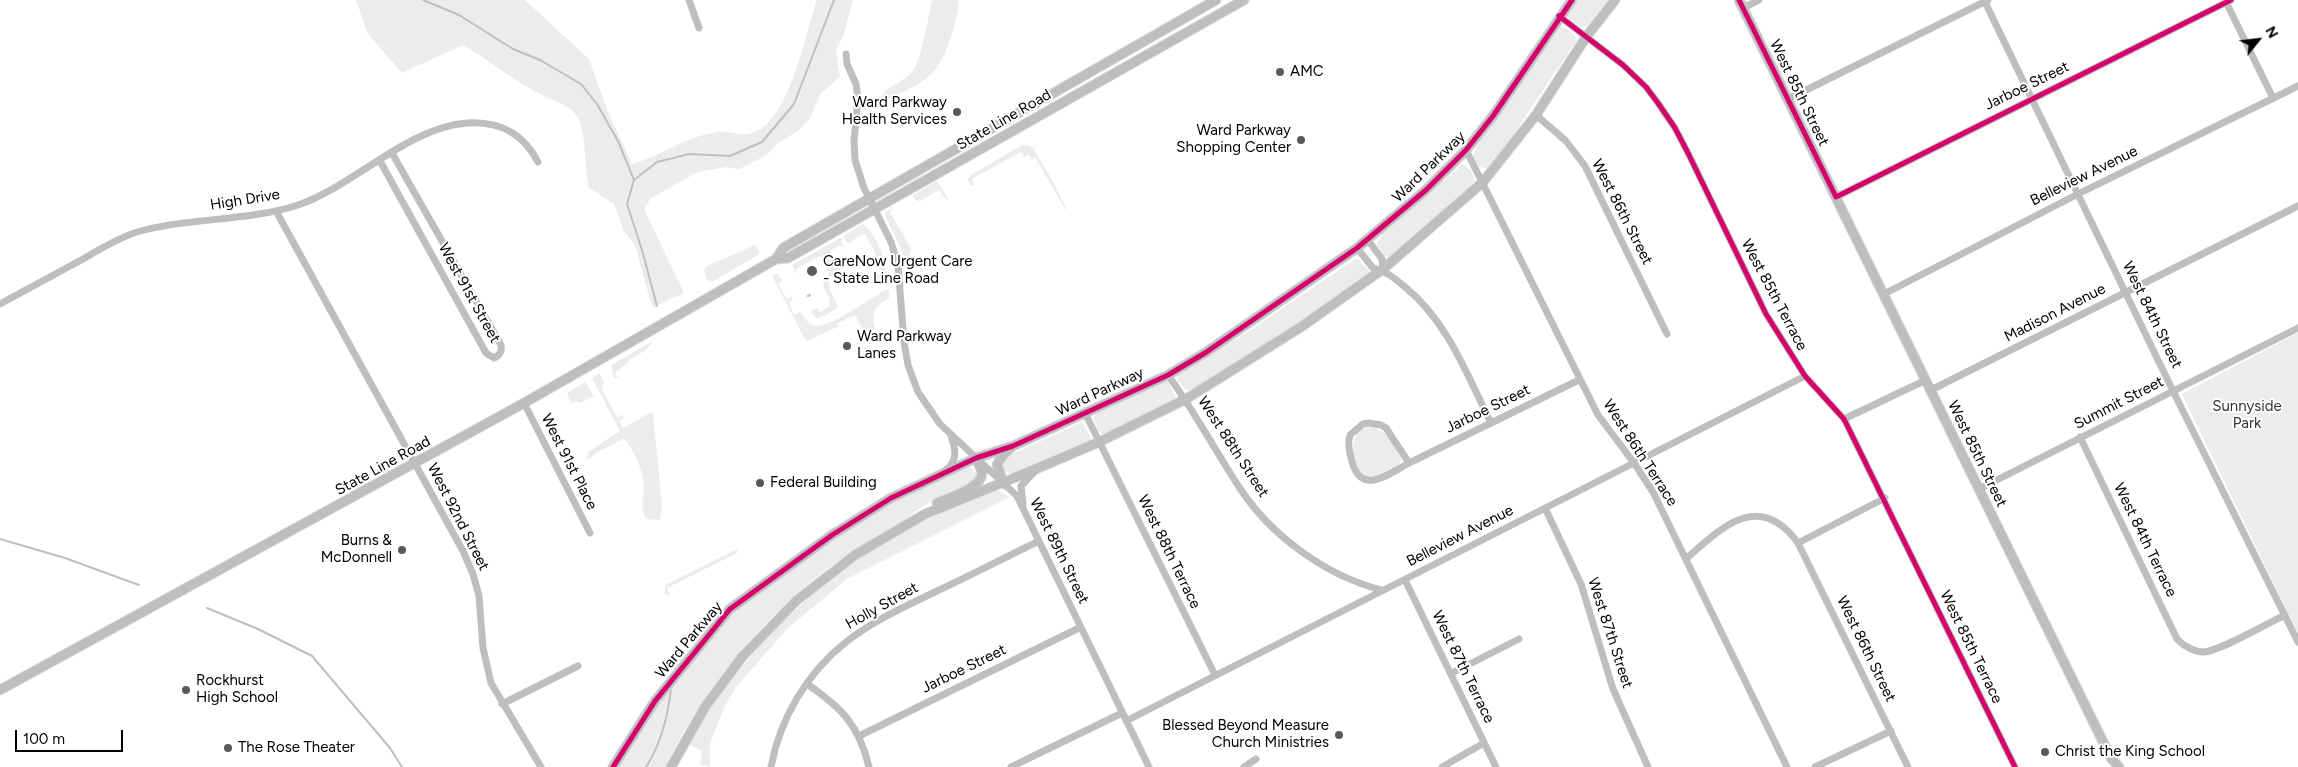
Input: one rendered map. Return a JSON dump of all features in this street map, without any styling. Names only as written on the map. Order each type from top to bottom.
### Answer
[{"type":"main road","name":"State Line Road","points":[[776,259],[783,248],[1216,0]]},
{"type":"main road","name":"State Line Road","points":[[0,690],[415,464],[683,310],[776,259],[788,258],[1244,0]]},
{"type":"main road","name":"Ward Parkway","points":[[613,767],[654,701],[730,609],[852,522],[891,498],[976,458],[1013,446],[1168,375],[1205,353],[1357,248],[1426,190],[1466,150],[1493,116],[1559,16],[1572,0]]},
{"type":"main road","points":[[671,767],[705,707],[742,657],[796,601],[855,555],[925,514],[1004,484],[1099,442],[1186,399],[1302,327],[1383,269],[1483,182],[1536,114],[1586,37],[1615,0]]},
{"type":"main road","name":"West 85th Street","points":[[1741,4],[1931,390],[2111,763],[2119,767]]},
{"type":"main road","points":[[1004,484],[997,465],[1002,456],[1013,446]]},
{"type":"main road","points":[[925,514],[928,507],[976,484],[982,476],[976,458]]},
{"type":"street","points":[[689,0],[699,28]]},
{"type":"street","points":[[1741,4],[1759,0]]},
{"type":"street","points":[[1788,99],[1986,1]]},
{"type":"street","name":"West 84th Street","points":[[1986,1],[2173,391],[2298,642]]},
{"type":"street","points":[[2228,1],[2272,98]]},
{"type":"street","name":"Jarboe Street","points":[[1836,197],[2228,1]]},
{"type":"street","name":"West 85th Terrace","points":[[1559,16],[1623,64],[1646,87],[1675,128],[1766,314],[1805,376],[1844,419],[1885,498],[2016,767]]},
{"type":"street","name":"West 89th Street","points":[[846,54],[847,64],[856,84],[858,98],[854,141],[855,160],[869,199],[890,242],[898,265],[904,342],[912,378],[924,402],[940,424],[1017,496],[1149,767]]},
{"type":"street","name":"Belleview Avenue","points":[[1884,294],[2078,194],[2298,86]]},
{"type":"street","name":"West 86th Street","points":[[1536,114],[1566,141],[1585,166],[1667,334]]},
{"type":"street","name":"High Drive","points":[[0,304],[136,232],[185,223],[259,215],[298,205],[325,193],[424,134],[440,128],[480,123],[497,127],[514,133],[527,143],[538,162]]},
{"type":"street","name":"West 86th Terrace","points":[[1466,150],[1598,415],[1653,492],[1687,558],[1787,767]]},
{"type":"street","name":"West 91st Street","points":[[380,161],[486,354],[494,358],[500,355],[502,349],[500,345],[392,153]]},
{"type":"street","name":"Madison Avenue","points":[[1931,390],[2298,206]]},
{"type":"street","name":"West 92nd Street","points":[[276,211],[473,574],[479,596],[483,648],[491,683],[541,767]]},
{"type":"street","points":[[1367,239],[1382,260],[1383,269]]},
{"type":"street","points":[[1357,248],[1373,268],[1383,269],[1418,298],[1438,321],[1451,342],[1491,423]]},
{"type":"street","name":"Summit Street","points":[[1979,489],[2298,328]]},
{"type":"street","name":"West 88th Street","points":[[1168,375],[1186,399],[1240,489],[1277,532],[1302,552],[1326,567],[1362,585],[1381,590]]},
{"type":"street","name":"Belleview Avenue","points":[[1126,721],[1805,376]]},
{"type":"street","name":"Jarboe Street","points":[[1409,463],[1391,433],[1381,425],[1374,423],[1362,424],[1350,435],[1348,447],[1354,469],[1363,479],[1376,480],[1579,380]]},
{"type":"street","points":[[1844,419],[1926,380]]},
{"type":"street","name":"West 91st Place","points":[[524,403],[590,533]]},
{"type":"street","name":"West 88th Terrace","points":[[1085,413],[1215,675]]},
{"type":"street","points":[[937,477],[954,462],[954,446],[950,433]]},
{"type":"street","name":"West 84th Terrace","points":[[2080,438],[2177,639],[2190,648],[2203,652],[2211,651],[2285,616]]},
{"type":"street","points":[[1023,510],[1021,486],[1036,469]]},
{"type":"street","points":[[1687,558],[1720,528],[1737,519],[1751,516],[1768,519],[1781,525],[1798,543],[1885,498]]},
{"type":"street","name":"West 87th Street","points":[[1545,508],[1582,584],[1613,689],[1648,767]]},
{"type":"street","name":"Holly Street","points":[[771,767],[782,725],[807,684],[846,642],[878,621],[1039,541]]},
{"type":"street","name":"West 86th Street","points":[[1798,543],[1908,767]]},
{"type":"street","name":"West 87th Terrace","points":[[1405,580],[1452,673],[1496,767]]},
{"type":"street","name":"Jarboe Street","points":[[859,736],[1081,627]]},
{"type":"street","points":[[1452,673],[1519,639]]},
{"type":"street","points":[[502,704],[578,666]]},
{"type":"street","points":[[807,684],[833,702],[859,736],[868,767]]},
{"type":"street","points":[[1011,767],[1122,713]]},
{"type":"street","points":[[1815,767],[1891,731]]},
{"type":"street","points":[[1442,767],[1484,743]]},
{"type":"street","points":[[1244,767],[1256,759]]},
{"type":"green space","points":[[356,0],[525,0],[589,59],[608,112],[632,164],[706,134],[721,132],[748,134],[762,128],[774,115],[785,98],[801,55],[817,0],[853,0],[843,37],[836,50],[840,77],[821,93],[810,118],[799,130],[777,144],[767,155],[739,169],[726,167],[698,172],[651,198],[644,209],[684,293],[654,307],[651,303],[635,245],[624,231],[614,204],[589,188],[584,141],[580,123],[574,112],[523,84],[463,45],[402,73],[368,34]]},
{"type":"green space","points":[[932,0],[959,0],[954,27],[944,55],[935,70],[924,80],[904,92],[884,100],[881,96],[884,92],[909,75],[916,66],[922,48]]},
{"type":"green space","points":[[1578,0],[1608,0],[1589,24],[1581,28],[1568,18],[1568,14]]},
{"type":"green space","points":[[1560,27],[1570,31],[1577,40],[1498,157],[1487,168],[1479,167],[1473,156],[1477,146]]},
{"type":"green space","points":[[1022,145],[1028,145],[1033,148],[1054,183],[1070,217],[1035,157],[1032,160],[1029,155],[1024,157],[1021,152],[972,179],[974,185],[971,185],[968,179],[971,175]]},
{"type":"green space","points":[[1463,164],[1472,172],[1475,181],[1397,252],[1388,257],[1384,256],[1377,244],[1382,234]]},
{"type":"green space","points":[[937,181],[950,201],[939,190],[920,201],[915,200],[913,195]]},
{"type":"green space","points":[[894,208],[890,212],[911,249],[910,255],[907,257],[904,256],[885,215],[885,212]]},
{"type":"green space","points":[[863,224],[871,232],[883,257],[887,276],[879,280],[875,276],[881,274],[875,252],[865,234],[848,244],[843,236]]},
{"type":"green space","points":[[842,237],[843,240],[841,242],[845,250],[840,245],[830,251],[840,270],[833,275],[829,284],[838,308],[822,317],[816,318],[812,314],[812,310],[817,308],[820,312],[830,306],[828,302],[830,299],[823,286],[829,272],[820,256],[796,269],[798,275],[792,265]]},
{"type":"green space","points":[[755,245],[759,251],[758,255],[712,282],[706,279],[704,270],[707,266]]},
{"type":"green space","points":[[1357,258],[1369,270],[1368,275],[1349,290],[1195,388],[1186,390],[1178,381],[1178,373],[1240,337]]},
{"type":"green space","points":[[779,273],[778,276],[783,280],[778,284],[787,299],[792,297],[793,299],[789,303],[794,315],[801,312],[808,322],[815,326],[824,325],[852,311],[885,290],[889,290],[889,298],[878,306],[874,313],[875,328],[864,332],[855,315],[838,323],[839,326],[808,341],[805,339],[772,276]]},
{"type":"green space","name":"Sunnyside Park","points":[[2298,333],[2298,634],[2182,394]]},
{"type":"green space","points":[[653,341],[647,348],[616,372],[615,375],[619,377],[614,378],[611,365]]},
{"type":"green space","points":[[599,373],[604,381],[602,390],[617,417],[619,418],[621,414],[624,418],[619,421],[623,428],[653,413],[662,506],[660,520],[646,519],[645,517],[643,512],[644,483],[642,474],[635,456],[626,441],[623,439],[588,459],[586,458],[589,454],[588,452],[620,431],[592,378]]},
{"type":"green space","points":[[1166,381],[1169,382],[1176,398],[1173,402],[1110,432],[1104,434],[1099,432],[1093,418],[1096,414]]},
{"type":"green space","points":[[585,382],[594,396],[581,403],[576,401],[572,403],[567,393]]},
{"type":"green space","points":[[1080,423],[1084,424],[1091,438],[1089,442],[1012,474],[1003,471],[1003,462],[1008,456]]},
{"type":"green space","points":[[1375,427],[1387,435],[1402,460],[1399,464],[1377,475],[1367,476],[1357,466],[1353,449],[1354,440],[1358,433],[1365,428]]},
{"type":"green space","points":[[970,467],[977,473],[977,478],[972,482],[961,489],[926,504],[860,546],[830,567],[773,616],[724,672],[682,734],[665,767],[619,767],[663,696],[722,625],[744,604],[859,523],[910,493]]},
{"type":"green space","points":[[997,490],[1010,497],[847,579],[788,628],[736,687],[724,708],[710,743],[710,767],[700,764],[702,751],[688,744],[717,700],[748,660],[782,623],[819,589],[859,559],[902,533],[948,510]]},
{"type":"green space","points":[[737,549],[737,553],[667,588],[670,596],[665,594],[665,585]]},
{"type":"waterway","points":[[423,0],[459,15],[513,49],[540,60],[581,84],[597,104],[618,141],[634,180]]},
{"type":"waterway","points":[[657,306],[627,204],[634,180],[657,162],[689,154],[730,156],[762,142],[794,104],[834,0]]},
{"type":"waterway","points":[[0,539],[65,558],[139,585]]},
{"type":"waterway","points":[[207,608],[258,629],[312,656],[390,748],[402,767]]},
{"type":"waterway","points":[[646,767],[656,749],[663,729],[671,689]]},
{"type":"cycle path","points":[[613,767],[655,701],[730,609],[832,535],[891,498],[976,458],[1013,446],[1168,375],[1205,353],[1357,248],[1426,190],[1466,150],[1493,116],[1572,0]]},
{"type":"cycle path","points":[[1739,0],[1836,197],[2231,0]]},
{"type":"cycle path","points":[[1559,16],[1623,65],[1646,87],[1675,128],[1766,314],[1805,376],[1844,419],[2015,767]]},
{"type":"place","name":"AMC","points":[[1280,72]]},
{"type":"place","name":"Ward Parkway Health Services","points":[[957,112]]},
{"type":"place","name":"Ward Parkway Shopping Center","points":[[1301,140]]},
{"type":"place","name":"CareNow Urgent Care - State Line Road","points":[[812,271]]},
{"type":"place","name":"Ward Parkway Lanes","points":[[847,346]]},
{"type":"place","name":"Federal Building","points":[[760,483]]},
{"type":"place","name":"Burns & McDonnell","points":[[402,550]]},
{"type":"place","name":"Rockhurst High School","points":[[186,690]]},
{"type":"place","name":"Blessed Beyond Measure Church Ministries","points":[[1339,735]]},
{"type":"place","name":"The Rose Theater","points":[[228,748]]},
{"type":"place","name":"Christ the King School","points":[[2045,752]]}]
